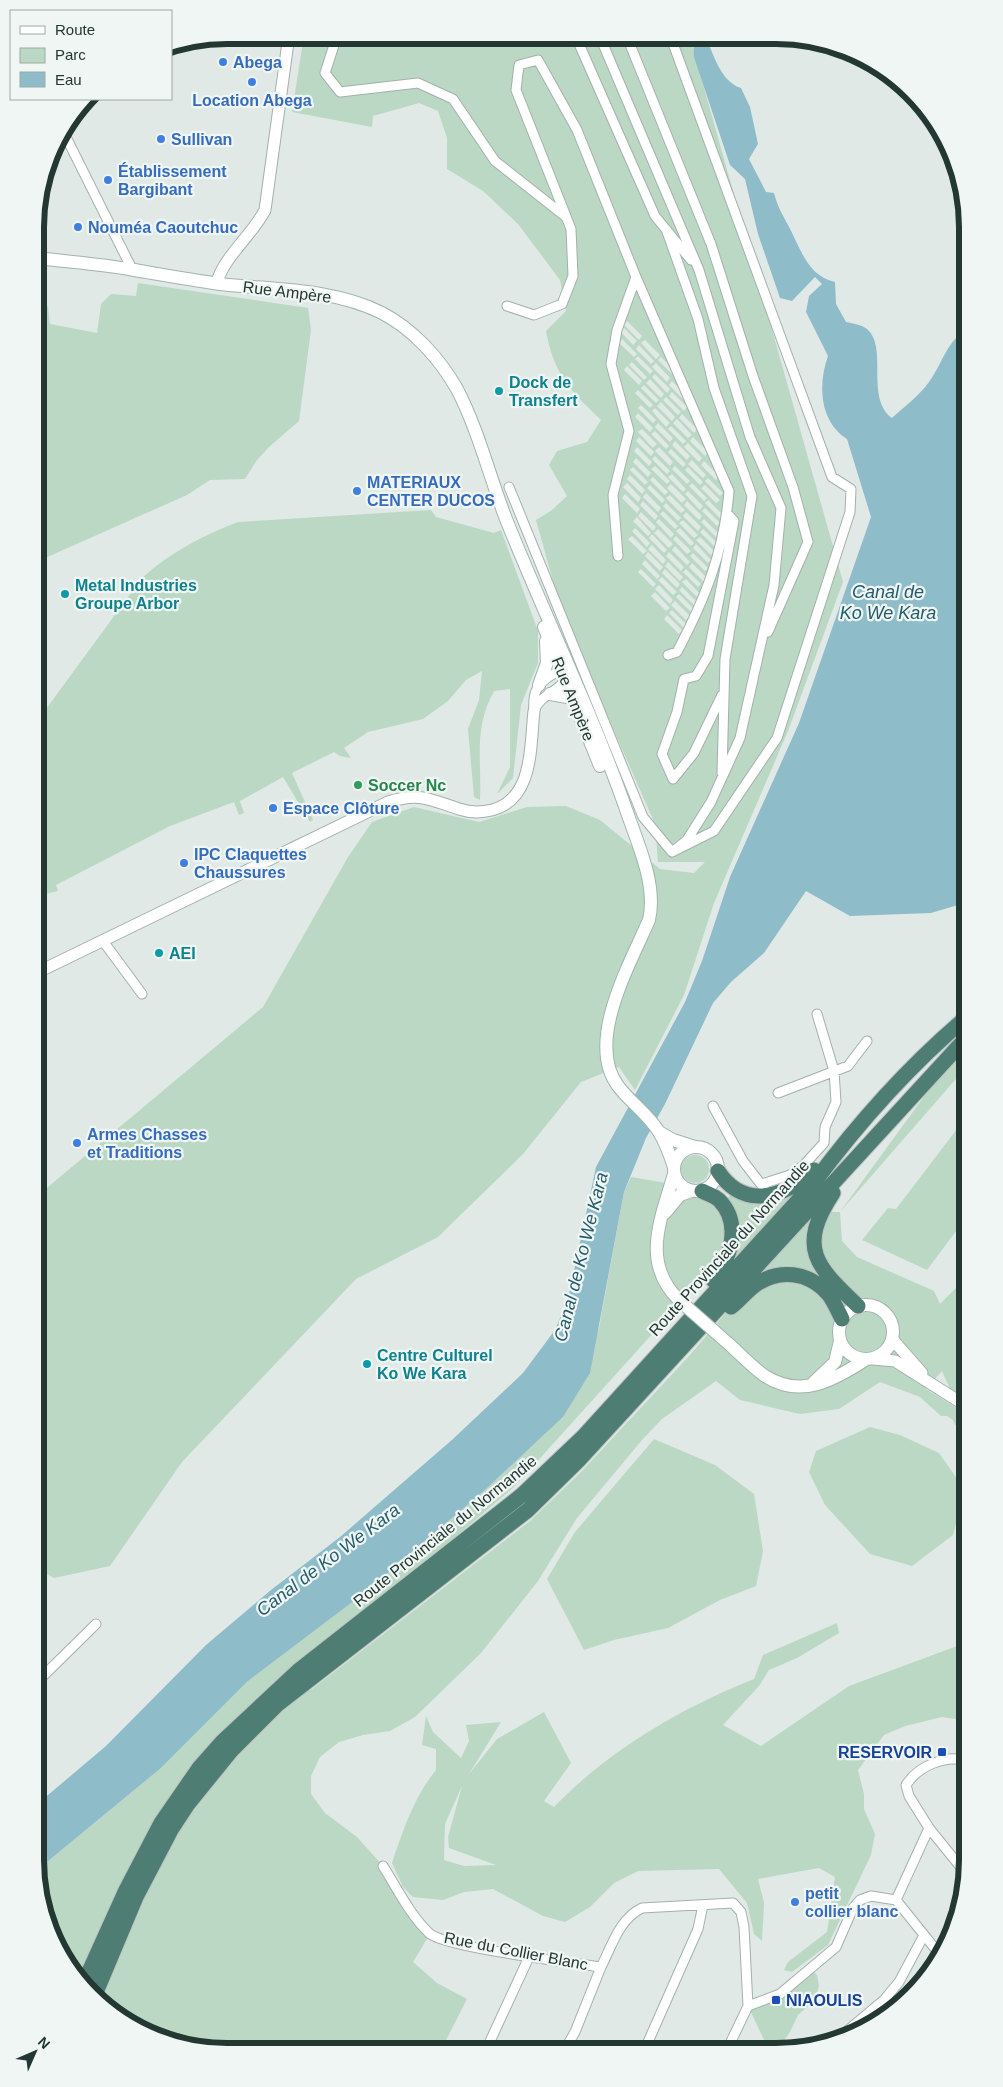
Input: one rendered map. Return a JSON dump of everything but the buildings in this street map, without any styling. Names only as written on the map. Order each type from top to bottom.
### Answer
[{"type":"highway","name":"Route Provinciale du Normandie","points":[[97,1990],[136,1898],[171,1830],[188,1804],[231,1751],[278,1704],[528,1510],[578,1461],[813,1184],[835,1154],[902,1079],[959,1025]]},
{"type":"highway","name":"Route Provinciale du Normandie","points":[[86,1978],[125,1892],[160,1823],[199,1768],[222,1742],[298,1671],[522,1495],[583,1437],[683,1336],[859,1155],[959,1046]]},
{"type":"highway","points":[[718,1171],[727,1184],[743,1194],[765,1190],[784,1192],[802,1181],[835,1154]]},
{"type":"highway","points":[[858,1306],[832,1281],[816,1260],[813,1237],[824,1206],[859,1155]]},
{"type":"highway","points":[[683,1336],[694,1303],[724,1266],[732,1241],[732,1224],[728,1212],[718,1199],[697,1191]]},
{"type":"highway","points":[[683,1336],[754,1286],[779,1273],[797,1275],[817,1283],[830,1296],[842,1319]]},
{"type":"main road","name":"Rue Ampère","points":[[44,259],[132,269],[217,284],[322,293],[354,302],[382,313],[408,330],[443,367],[457,390],[517,545],[566,656],[605,754],[646,872],[651,908],[649,920],[612,1006],[606,1038],[610,1069],[617,1085],[657,1129]]},
{"type":"main road","name":"Rue Ampère","points":[[517,545],[520,563],[544,626],[613,795],[639,850]]},
{"type":"main road","points":[[540,685],[548,664],[544,626]]},
{"type":"main road","points":[[550,694],[573,698]]},
{"type":"main road","points":[[657,1129],[673,1140],[712,1154],[718,1165],[714,1184],[680,1195],[661,1219]]},
{"type":"main road","points":[[657,1129],[680,1185],[697,1191]]},
{"type":"main road","points":[[695,1147],[683,1151],[675,1161],[656,1243],[658,1266],[666,1285],[680,1301],[765,1375],[784,1385],[811,1384],[830,1382],[869,1359],[887,1351],[892,1340],[894,1327],[885,1312],[872,1305],[852,1308],[842,1319],[839,1326],[840,1341],[835,1362],[821,1378],[811,1384]]},
{"type":"main road","points":[[840,1341],[849,1354],[869,1359]]},
{"type":"street","points":[[217,284],[225,266],[258,224],[265,210],[288,44]]},
{"type":"street","points":[[334,44],[325,73],[340,92],[418,83],[453,98],[495,161],[567,217]]},
{"type":"street","points":[[579,44],[656,216],[699,270]]},
{"type":"street","points":[[603,44],[699,270],[750,437],[781,508],[774,585],[740,738],[712,802],[687,840],[672,852]]},
{"type":"street","points":[[629,44],[711,244],[753,376],[793,487],[808,542],[760,649]]},
{"type":"street","points":[[672,852],[714,832],[777,738],[850,512],[851,490],[832,477],[673,44]]},
{"type":"street","points":[[508,306],[534,315],[562,304],[573,276],[571,229],[516,90],[519,65],[538,60],[577,130],[636,277],[729,491],[718,561],[705,594],[676,652],[668,655]]},
{"type":"street","points":[[67,138],[132,269]]},
{"type":"street","points":[[666,229],[698,319],[714,388],[752,496],[725,660],[722,779]]},
{"type":"street","points":[[618,556],[613,495],[629,431],[611,364],[617,330],[636,277]]},
{"type":"street","points":[[509,487],[643,817],[672,852]]},
{"type":"street","points":[[724,690],[694,753],[673,779],[662,754],[676,712],[684,679],[696,676],[708,656],[734,521],[727,513]]},
{"type":"street","points":[[566,656],[565,675],[605,754]]},
{"type":"street","points":[[534,712],[532,696],[540,685],[548,677],[565,675]]},
{"type":"street","points":[[44,969],[388,802],[407,796],[422,797],[470,812],[479,813],[498,808],[512,800],[522,786],[527,770],[534,712],[538,701],[550,694],[565,675]]},
{"type":"street","points":[[103,941],[142,994]]},
{"type":"street","points":[[713,1106],[743,1161],[765,1190],[803,1166],[824,1143],[825,1127],[836,1102],[834,1071],[817,1014]]},
{"type":"street","points":[[778,1093],[848,1066],[867,1041]]},
{"type":"street","points":[[892,1340],[928,1380]]},
{"type":"street","points":[[869,1359],[895,1362],[928,1380],[959,1401]]},
{"type":"street","points":[[44,1675],[96,1624]]},
{"type":"street","points":[[959,1758],[942,1759],[912,1776],[906,1785],[909,1796],[929,1828],[959,1865]]},
{"type":"street","points":[[896,1900],[929,1828]]},
{"type":"street","name":"Rue du Collier Blanc","points":[[383,1866],[430,1934],[452,1942],[529,1957],[601,1968],[623,1923],[631,1913],[642,1908],[733,1903],[741,1912],[744,1927],[748,2006],[730,2043]]},
{"type":"street","points":[[748,2006],[780,1994],[836,1947],[853,1908],[860,1900],[871,1896],[896,1900],[936,1950]]},
{"type":"street","points":[[648,2043],[698,1929],[703,1904]]},
{"type":"street","points":[[853,2026],[884,2000],[900,1982],[924,1935]]},
{"type":"street","points":[[489,2043],[529,1957]]},
{"type":"street","points":[[569,2043],[601,1968]]},
{"type":"street","points":[[884,2000],[888,2005]]},
{"type":"green space","points":[[303,44],[692,44],[843,582],[788,731],[714,903],[684,995],[635,1090],[619,1067],[581,1082],[523,1154],[438,1237],[356,1279],[182,1462],[110,1566],[54,1578],[44,1572],[44,1190],[263,1007],[348,857],[372,822],[414,807],[479,822],[527,807],[566,806],[600,820],[660,869],[694,873],[705,862],[658,862],[655,824],[561,610],[536,520],[552,510],[567,496],[549,465],[557,451],[587,442],[601,420],[580,400],[565,381],[549,346],[546,331],[566,311],[560,280],[518,224],[483,191],[447,169],[447,138],[438,111],[419,103],[373,116],[372,127],[292,112]],"holes":[[[627,321],[642,336],[639,340],[624,325]],[[622,326],[637,341],[633,345],[619,330]],[[622,339],[637,354],[634,357],[618,342]],[[645,340],[660,355],[656,359],[641,343]],[[639,345],[654,361],[651,364],[636,349]],[[638,356],[653,371],[650,374],[635,359]],[[661,357],[676,372],[673,375],[658,360]],[[632,362],[647,377],[644,380],[629,365]],[[656,363],[670,378],[667,382],[652,367]],[[627,366],[642,381],[639,385],[624,370]],[[655,374],[670,389],[667,393],[652,377]],[[650,379],[664,394],[661,398],[646,383]],[[672,381],[687,396],[684,400],[669,385]],[[644,385],[659,400],[656,403],[641,388]],[[638,390],[653,405],[650,408],[635,393]],[[672,392],[687,407],[684,411],[669,396]],[[666,397],[681,412],[678,415],[663,400]],[[661,402],[675,417],[672,421],[657,406]],[[641,405],[656,420],[653,423],[638,408]],[[655,408],[670,423],[666,427],[652,411]],[[638,413],[653,428],[650,432],[635,417]],[[682,414],[697,429],[694,433],[679,418]],[[677,419],[692,435],[688,438],[673,423]],[[658,423],[673,438],[670,442],[655,427]],[[671,426],[686,441],[683,444],[668,429]],[[642,429],[657,444],[653,448],[638,432]],[[655,431],[669,446],[666,449],[651,434]],[[639,437],[654,452],[651,456],[636,441]],[[693,437],[708,452],[705,456],[690,441]],[[675,441],[690,456],[687,460],[672,445]],[[688,443],[702,458],[699,462],[684,447]],[[637,447],[652,462],[649,466],[634,451]],[[659,447],[673,462],[670,466],[655,451]],[[671,449],[686,464],[683,467],[668,452]],[[655,456],[670,471],[667,474],[652,459]],[[636,458],[651,473],[648,477],[633,462]],[[692,460],[706,475],[703,478],[688,464]],[[704,461],[719,476],[716,480],[701,465]],[[655,466],[670,481],[667,484],[651,469]],[[675,466],[690,481],[687,484],[672,469]],[[633,467],[648,482],[645,485],[630,470]],[[688,467],[703,482],[700,485],[685,470]],[[672,474],[686,489],[683,492],[668,477]],[[630,475],[645,490],[642,494],[627,479]],[[653,477],[668,492],[665,495],[650,480]],[[708,478],[723,493],[720,496],[705,481]],[[627,483],[641,498],[638,502],[623,487]],[[692,483],[707,498],[704,501],[689,486]],[[671,484],[686,499],[682,503],[667,488]],[[650,485],[665,500],[662,503],[647,488]],[[705,485],[720,500],[716,503],[701,488]],[[688,491],[703,506],[700,510],[685,494]],[[646,493],[661,508],[658,512],[643,497]],[[625,494],[640,509],[637,513],[622,498]],[[670,495],[685,510],[681,513],[666,498]],[[708,500],[723,515],[720,518],[705,503]],[[643,501],[658,516],[655,520],[640,505]],[[687,501],[702,516],[699,520],[684,505]],[[666,503],[681,518],[678,521],[663,506]],[[705,508],[720,523],[717,526],[702,511]],[[663,511],[678,526],[675,529],[660,514]],[[641,512],[656,527],[653,531],[638,516]],[[686,512],[701,527],[698,531],[683,516]],[[637,517],[651,533],[648,536],[633,521]],[[659,519],[674,534],[671,538],[656,522]],[[704,519],[719,534],[716,537],[701,522]],[[683,520],[698,535],[694,538],[679,523]],[[635,528],[650,543],[647,547],[632,531]],[[680,528],[694,543],[691,546],[676,531]],[[658,529],[673,544],[669,548],[654,533]],[[703,529],[718,544],[715,547],[700,532]],[[652,534],[667,550],[664,553],[649,538]],[[632,536],[647,551],[643,554],[628,539]],[[676,536],[691,551],[687,554],[673,539]],[[700,537],[715,552],[711,555],[696,540]],[[696,544],[711,560],[708,563],[693,548]],[[652,545],[666,560],[663,564],[648,549]],[[675,546],[690,562],[687,565],[672,550]],[[648,552],[663,567],[660,571],[645,556]],[[669,552],[684,567],[681,571],[666,556]],[[693,553],[708,568],[705,571],[690,556]],[[645,560],[660,576],[657,579],[642,564]],[[668,562],[683,577],[680,581],[665,566]],[[692,563],[707,578],[704,582],[689,567]],[[641,569],[656,584],[653,587],[638,572]],[[665,569],[680,584],[677,588],[662,573]],[[686,569],[701,584],[698,587],[683,572]],[[662,577],[677,592],[673,595],[658,580]],[[686,579],[700,594],[697,597],[682,582]],[[659,585],[673,600],[670,604],[655,589]],[[682,587],[697,602],[694,605],[679,590]],[[655,592],[670,608],[666,611],[651,596]],[[679,594],[694,609],[691,612],[676,597]],[[675,601],[690,616],[686,620],[671,605]],[[672,610],[687,625],[684,628],[669,613]],[[667,615],[682,630],[679,634],[664,619]]]},
{"type":"green space","points":[[138,283],[308,308],[311,330],[299,421],[269,447],[257,460],[245,479],[210,480],[187,495],[44,558],[44,304],[48,307],[50,324],[97,333],[101,304],[111,294],[136,296]]},
{"type":"green space","points":[[431,510],[436,517],[494,533],[501,530],[538,631],[538,663],[521,705],[513,778],[497,794],[510,767],[510,689],[494,691],[487,705],[481,732],[480,800],[474,797],[468,729],[479,700],[482,671],[466,680],[448,701],[423,719],[368,732],[344,748],[351,758],[340,756],[334,752],[292,773],[313,820],[310,822],[283,777],[240,801],[244,813],[239,815],[234,802],[170,826],[56,885],[58,891],[44,895],[44,711],[142,578],[152,569],[187,546],[238,522]]},
{"type":"green space","points":[[959,1048],[959,1075],[840,1212]]},
{"type":"green space","points":[[957,1129],[959,1130],[959,1227],[927,1270],[862,1240],[888,1208],[896,1209]]},
{"type":"green space","points":[[695,1155],[705,1159],[709,1169],[705,1179],[695,1183],[685,1179],[681,1169],[685,1159]]},
{"type":"green space","points":[[631,1177],[661,1182],[724,1202],[732,1193],[802,1186],[738,1257],[675,1308],[671,1313],[676,1318],[664,1321],[514,1487],[269,1695],[245,1718],[87,1978],[68,1952],[53,1919],[45,1884],[44,1864],[161,1768],[248,1681],[363,1594],[486,1489],[563,1417],[599,1328],[624,1192]]},
{"type":"green space","points":[[812,1212],[840,1212],[842,1241],[857,1257],[934,1291],[940,1304],[959,1285],[959,1401],[954,1398],[942,1371],[926,1389],[959,1409],[959,1427],[947,1416],[941,1416],[920,1397],[880,1382],[839,1409],[800,1414],[740,1400],[716,1381],[662,1419],[642,1440],[577,1518],[538,1581],[481,1653],[415,1717],[390,1731],[363,1735],[339,1742],[320,1757],[311,1776],[311,1794],[325,1813],[357,1837],[383,1866],[430,1934],[413,1962],[437,1983],[467,1999],[445,2043],[203,2042],[168,2034],[135,2019],[97,1990],[171,1830],[278,1704],[312,1689],[530,1521],[581,1472],[689,1356]]},
{"type":"green space","points":[[870,1427],[900,1435],[939,1453],[959,1481],[959,1512],[953,1535],[912,1566],[870,1554],[825,1505],[809,1472],[816,1451]]},
{"type":"green space","points":[[654,1439],[715,1465],[754,1494],[763,1551],[756,1586],[720,1600],[668,1628],[614,1640],[584,1650],[547,1579],[575,1532]]},
{"type":"green space","points":[[837,1623],[839,1633],[797,1658],[769,1670],[759,1686],[723,1725],[761,1746],[849,1686],[959,1645],[959,1720],[942,1717],[905,1726],[884,1735],[858,1770],[864,1794],[864,1809],[875,1834],[871,1855],[828,1945],[792,1972],[784,1970],[788,1962],[827,1932],[835,1877],[819,1868],[758,1879],[764,1903],[762,1941],[754,1934],[747,1903],[719,1869],[638,1871],[614,1883],[590,1907],[565,1922],[543,1916],[493,1889],[464,1892],[443,1900],[413,1897],[403,1887],[392,1863],[415,1803],[436,1770],[436,1749],[422,1745],[426,1716],[433,1732],[461,1758],[469,1741],[466,1725],[501,1722],[469,1774],[497,1739],[544,1712],[571,1763],[544,1801],[554,1807],[598,1767],[647,1733],[700,1703],[754,1679],[763,1655]],"holes":[[[462,1786],[448,1837],[449,1848],[496,1865],[464,1866],[444,1860],[445,1824]]]},
{"type":"green space","points":[[810,1969],[817,1975],[819,1986],[814,2001],[798,2015],[782,2043],[766,2043],[748,2006],[780,1994]]},
{"type":"water","name":"Canal de Ko We Kara","points":[[693,44],[708,44],[723,74],[734,85],[741,88],[750,107],[758,144],[749,159],[766,192],[774,193],[806,260],[818,274],[825,279],[835,282],[836,304],[846,322],[862,326],[871,333],[877,356],[879,397],[884,409],[892,418],[925,387],[950,346],[959,336],[959,905],[931,913],[850,916],[806,891],[764,953],[731,982],[713,1003],[665,1104],[646,1138],[624,1192],[590,1373],[563,1417],[486,1489],[363,1594],[248,1681],[161,1768],[44,1864],[44,1798],[106,1746],[206,1645],[271,1590],[340,1537],[453,1439],[523,1373],[555,1330],[568,1299],[596,1167],[685,1002],[702,961],[730,877],[799,723],[871,517],[847,439],[831,422],[823,401],[823,378],[828,356],[806,312],[809,296],[822,284],[815,277],[792,301],[780,298],[758,234],[745,179],[730,165],[694,57]]},
{"type":"place","name":"Abega","points":[[223,62]]},
{"type":"place","name":"Location Abega","points":[[252,82]]},
{"type":"place","name":"Sullivan","points":[[161,139]]},
{"type":"place","name":"Établissement Bargibant","points":[[108,180]]},
{"type":"place","name":"Nouméa Caoutchuc","points":[[78,227]]},
{"type":"place","name":"Dock de Transfert","points":[[499,391]]},
{"type":"place","name":"MATERIAUX CENTER DUCOS","points":[[357,491]]},
{"type":"place","name":"Metal Industries Groupe Arbor","points":[[65,594]]},
{"type":"place","name":"Soccer Nc","points":[[358,785]]},
{"type":"place","name":"Espace Clôture","points":[[273,808]]},
{"type":"place","name":"IPC Claquettes Chaussures","points":[[184,863]]},
{"type":"place","name":"AEI","points":[[159,953]]},
{"type":"place","name":"Armes Chasses et Traditions","points":[[77,1143]]},
{"type":"place","name":"Centre Culturel Ko We Kara","points":[[367,1364]]},
{"type":"place","name":"RESERVOIR","points":[[942,1752]]},
{"type":"place","name":"petit collier blanc","points":[[795,1902]]},
{"type":"place","name":"NIAOULIS","points":[[776,2000]]}]
